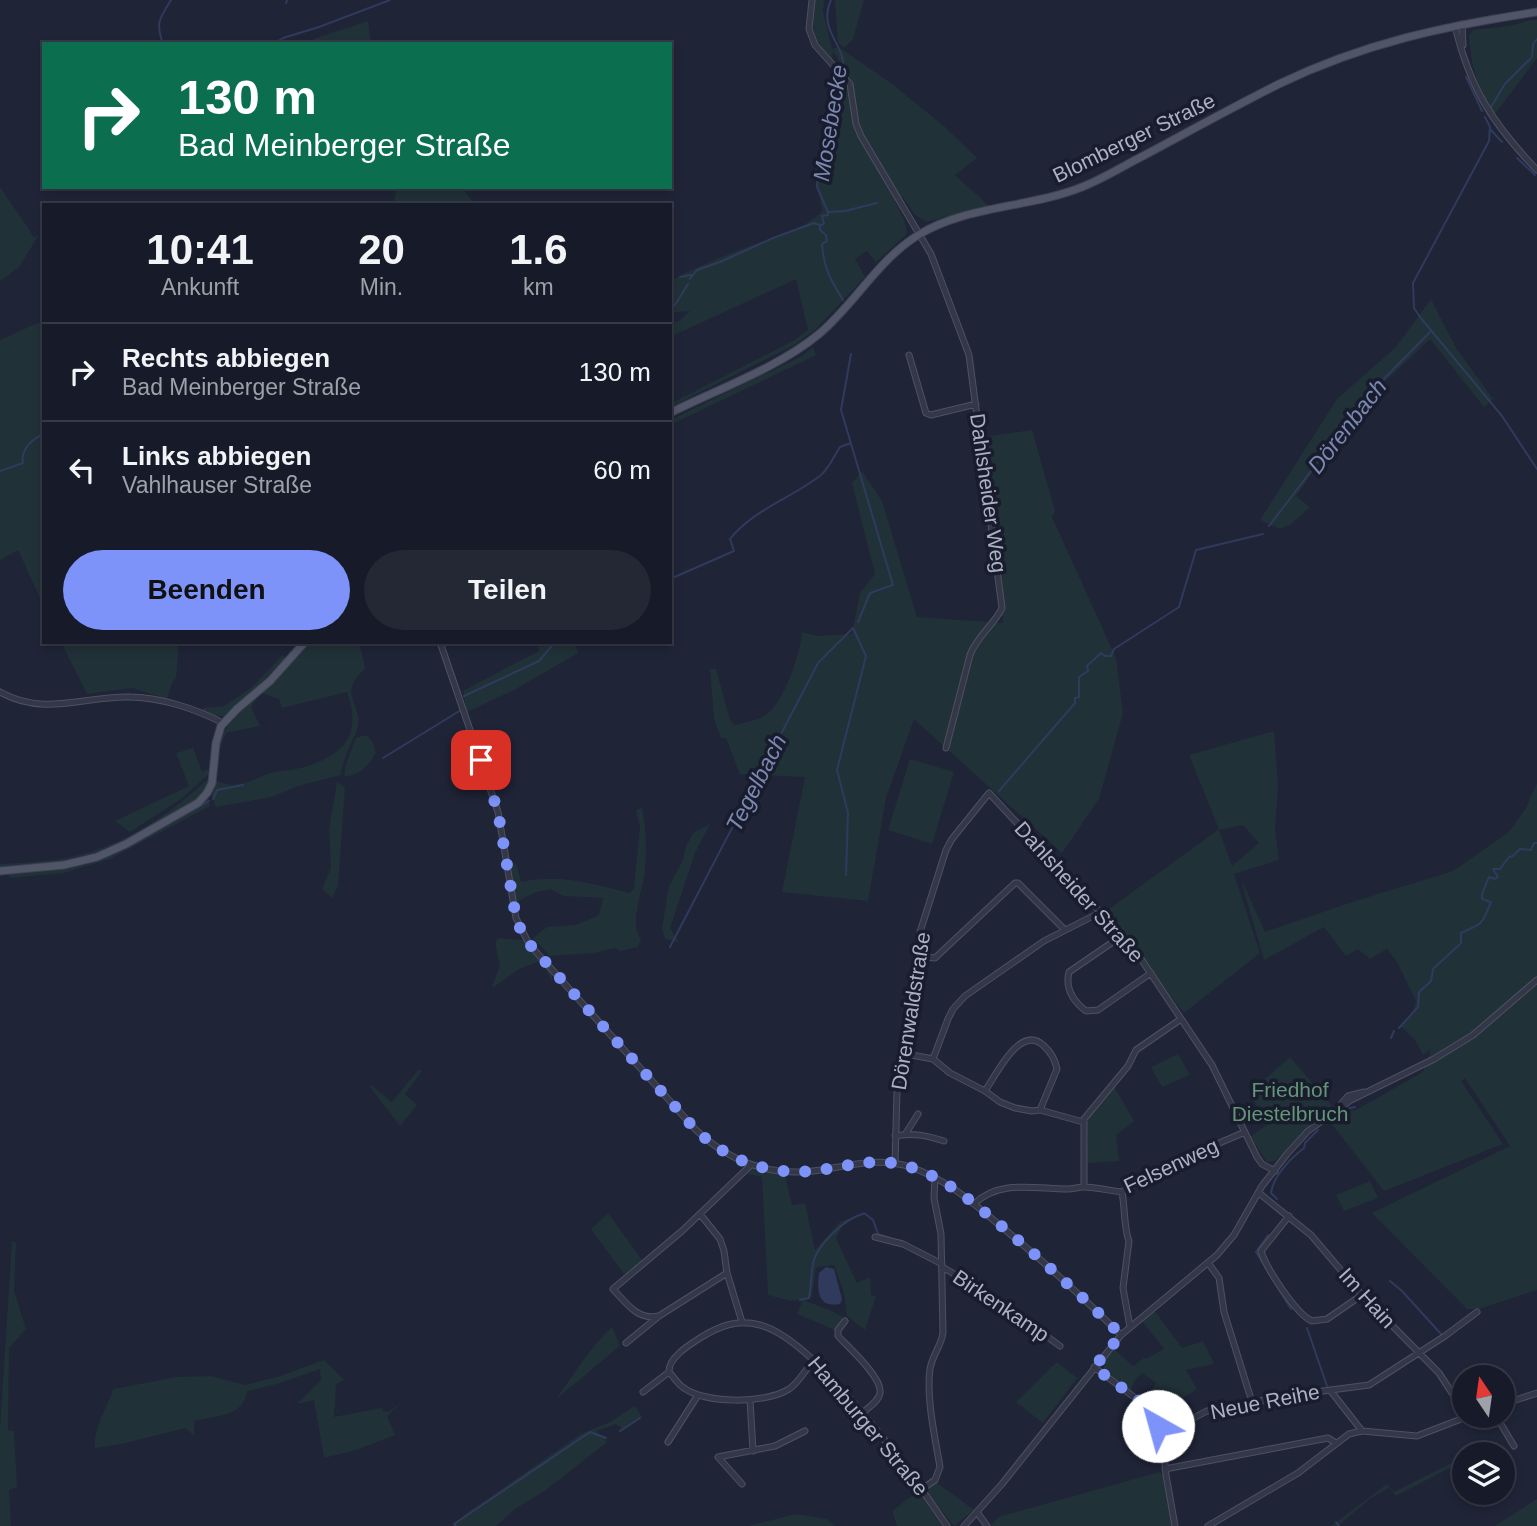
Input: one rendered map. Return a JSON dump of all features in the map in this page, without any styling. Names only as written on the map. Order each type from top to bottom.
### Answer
[{"type":"main road","name":"Blomberger Straße","points":[[672,412],[777,361],[812,340],[834,320],[886,261],[920,234],[960,217],[1043,200],[1084,186],[1312,69],[1399,38],[1537,12]]},
{"type":"main road","points":[[0,871],[64,865],[97,857],[193,807],[209,789],[217,737],[223,723],[270,681],[303,644]]},
{"type":"street","name":"Dahlsheider Weg","points":[[812,0],[810,29],[815,45],[850,83],[856,124],[931,254],[969,355],[1002,608],[974,643],[946,748]]},
{"type":"street","points":[[1459,25],[1472,80],[1483,103],[1497,126],[1537,170]]},
{"type":"street","points":[[909,355],[926,413],[931,415],[976,404]]},
{"type":"street","points":[[441,644],[498,812],[516,918],[521,932],[695,1129],[725,1153],[751,1165],[792,1172],[866,1163],[895,1163],[935,1177],[974,1204],[1055,1272],[1121,1335]]},
{"type":"street","points":[[0,692],[33,704],[60,706],[110,698],[148,698],[223,723]]},
{"type":"street","name":"Dahlsheider Straße","points":[[989,793],[1123,935],[1212,1065],[1257,1157],[1262,1164],[1275,1171]]},
{"type":"street","name":"Dörenwaldstraße","points":[[895,1163],[901,1053],[920,932],[946,850],[989,793]]},
{"type":"street","points":[[916,956],[935,958],[1015,883],[1063,929]]},
{"type":"street","points":[[933,1059],[948,1019],[959,1002],[1006,966],[1063,929],[1101,912]]},
{"type":"street","points":[[1123,935],[1069,972],[1067,985],[1077,1003],[1086,1011],[1098,1010],[1151,973]]},
{"type":"street","points":[[964,1526],[1121,1335],[1209,1264],[1234,1235],[1287,1154],[1308,1131],[1367,1091],[1434,1059],[1473,1035],[1537,980]]},
{"type":"street","points":[[1084,1187],[1083,1122],[1087,1113],[1128,1066],[1136,1050],[1181,1019]]},
{"type":"street","points":[[985,1091],[1017,1045],[1027,1040],[1038,1040],[1048,1049],[1057,1069],[1040,1110]]},
{"type":"street","points":[[901,1053],[933,1059],[950,1073],[1015,1108],[1040,1110],[1083,1122]]},
{"type":"street","points":[[905,1133],[918,1114]]},
{"type":"street","name":"Felsenweg","points":[[974,1204],[982,1196],[1007,1188],[1027,1186],[1069,1189],[1084,1187],[1122,1192],[1161,1168],[1245,1132]]},
{"type":"street","points":[[895,1136],[905,1133],[925,1135],[944,1141]]},
{"type":"street","points":[[660,1316],[651,1318],[631,1309],[613,1289],[648,1261],[751,1165]]},
{"type":"street","points":[[922,1489],[935,1480],[940,1467],[929,1382],[931,1364],[942,1342],[941,1234],[934,1198],[935,1177]]},
{"type":"street","points":[[1122,1192],[1129,1241],[1123,1287],[1129,1327]]},
{"type":"street","name":"Im Hain","points":[[1260,1192],[1311,1235],[1362,1295],[1452,1391]]},
{"type":"street","points":[[700,1214],[720,1239],[742,1322],[718,1327],[694,1342],[672,1361],[668,1367],[669,1372],[683,1388],[698,1395],[750,1400],[775,1396],[791,1388],[814,1361]]},
{"type":"street","points":[[1289,1216],[1261,1251],[1300,1313],[1312,1321],[1327,1319],[1362,1295]]},
{"type":"street","name":"Birkenkamp","points":[[874,1237],[903,1244],[942,1266],[984,1291],[1060,1346]]},
{"type":"street","points":[[1209,1264],[1219,1278],[1224,1312],[1252,1402]]},
{"type":"street","points":[[626,1343],[660,1316],[727,1273]]},
{"type":"street","name":"Neue Reihe","points":[[1162,1434],[1207,1411],[1369,1385],[1476,1312]]},
{"type":"street","points":[[845,1321],[838,1331],[838,1336],[876,1379],[881,1389],[878,1398],[862,1413]]},
{"type":"street","name":"Hamburger Straße","points":[[742,1322],[762,1325],[778,1332],[814,1361],[862,1413],[922,1489],[947,1526]]},
{"type":"street","points":[[1094,1367],[1146,1406],[1162,1434],[1175,1526]]},
{"type":"street","points":[[643,1392],[669,1372]]},
{"type":"street","name":"Neue Reihe","points":[[1330,1390],[1362,1431]]},
{"type":"street","points":[[1516,1400],[1537,1393]]},
{"type":"street","points":[[668,1442],[698,1395]]},
{"type":"street","points":[[750,1400],[753,1451]]},
{"type":"street","points":[[1208,1526],[1298,1473],[1349,1434],[1362,1431],[1417,1436],[1452,1421]]},
{"type":"street","points":[[742,1483],[718,1457],[775,1446],[805,1431]]},
{"type":"street","points":[[1166,1469],[1328,1438],[1336,1443]]},
{"type":"street","points":[[978,1512],[987,1526]]},
{"type":"green space","points":[[815,0],[824,0],[823,11],[832,49],[839,47],[892,84],[944,126],[977,158],[955,175],[989,206],[926,222],[915,215],[903,197],[895,201],[905,222],[906,235],[876,262],[867,251],[855,259],[865,277],[815,330],[794,345],[672,406],[672,403],[793,341],[808,330],[796,279],[672,336],[672,322],[679,321],[690,311],[672,313],[672,280],[747,247],[797,229],[822,211],[815,171],[831,92],[829,80],[841,65],[833,51],[832,61],[820,46],[814,33]]},
{"type":"green space","points":[[835,0],[864,0],[853,39],[844,48],[838,43]]},
{"type":"green space","points":[[1537,20],[1537,58],[1495,114],[1476,76],[1469,35],[1473,30],[1510,26]]},
{"type":"green space","points":[[368,21],[371,42],[314,42],[313,39]]},
{"type":"green space","points":[[0,187],[34,237],[39,235],[19,267],[0,281]]},
{"type":"green space","points":[[397,189],[463,189],[474,203],[393,203]]},
{"type":"green space","points":[[1431,299],[1456,348],[1493,399],[1484,407],[1430,339],[1374,392],[1343,429],[1296,496],[1310,507],[1290,525],[1280,529],[1260,520],[1337,399],[1396,347]]},
{"type":"green space","points":[[42,321],[42,603],[18,550],[0,560],[0,340]]},
{"type":"green space","points":[[813,347],[816,355],[672,424],[672,419],[802,356]]},
{"type":"green space","points":[[970,414],[979,415],[984,437],[1032,430],[1055,511],[1052,517],[1116,658],[1123,713],[1099,799],[1062,853],[914,719],[886,798],[868,901],[782,892],[805,777],[740,774],[726,738],[721,738],[714,719],[710,669],[716,669],[730,720],[735,725],[760,718],[774,707],[790,676],[802,632],[818,636],[852,634],[860,593],[875,574],[852,483],[862,471],[882,501],[917,617],[1003,623],[995,531],[986,523]]},
{"type":"green space","points":[[62,644],[179,644],[176,678],[167,699],[132,688],[87,694]]},
{"type":"green space","points":[[308,644],[359,644],[365,668],[354,682],[351,692],[359,721],[341,775],[298,786],[272,797],[216,807],[211,794],[215,780],[230,785],[237,784],[271,773],[308,766],[333,754],[348,739],[352,718],[347,692],[282,708],[279,699],[262,693]]},
{"type":"green space","points":[[538,644],[576,644],[578,653],[516,689],[467,712],[463,691],[539,651]]},
{"type":"green space","points":[[283,655],[285,658],[256,688],[223,717],[202,712],[203,708],[224,706],[251,688]]},
{"type":"green space","points":[[257,697],[251,707],[260,726],[226,733],[218,753],[226,728]]},
{"type":"green space","points":[[1274,731],[1278,785],[1275,830],[1279,860],[1234,874],[1260,953],[1184,1013],[1105,912],[1219,829],[1189,755]],"holes":[[[1243,825],[1259,843],[1232,866],[1219,830]]]},
{"type":"green space","points":[[365,735],[371,740],[376,753],[359,772],[344,776],[356,738]]},
{"type":"green space","points":[[193,748],[202,772],[209,769],[208,775],[181,799],[130,832],[115,821],[189,786],[176,753]]},
{"type":"green space","points":[[910,759],[954,772],[932,844],[888,830]]},
{"type":"green space","points":[[210,777],[201,798],[122,844],[78,860],[0,870],[0,864],[76,856],[118,841],[158,819]]},
{"type":"green space","points":[[337,782],[345,787],[338,886],[332,898],[322,889],[331,868],[329,830]]},
{"type":"green space","points":[[1537,783],[1537,1290],[1479,1309],[1467,1309],[1372,1213],[1510,1146],[1465,1078],[1461,1081],[1503,1144],[1384,1191],[1331,1123],[1347,1111],[1356,1110],[1423,1072],[1431,1049],[1423,1055],[1415,1040],[1401,1026],[1412,1014],[1416,1001],[1397,962],[1387,949],[1370,959],[1358,949],[1346,956],[1324,927],[1264,960],[1242,884],[1265,932],[1453,871],[1509,832],[1526,808]]},
{"type":"green space","points":[[208,796],[210,806],[110,859],[64,873],[10,878],[8,874],[0,876],[0,873],[107,855]]},
{"type":"green space","points":[[642,808],[646,854],[636,915],[637,932],[641,939],[638,947],[620,951],[615,948],[593,953],[550,956],[533,938],[547,927],[576,925],[599,915],[603,898],[564,896],[550,889],[516,902],[511,867],[516,863],[521,882],[562,879],[630,893],[634,888],[640,827],[636,810]]},
{"type":"green space","points":[[710,824],[695,853],[670,928],[679,942],[665,939],[662,928],[669,886],[693,833]]},
{"type":"green space","points":[[498,938],[522,940],[552,972],[552,981],[538,962],[519,969],[492,986],[500,966],[495,943]]},
{"type":"green space","points":[[1178,1054],[1190,1075],[1162,1087],[1151,1067]]},
{"type":"green space","name":"Friedhof Diestelbruch","points":[[1290,1057],[1333,1107],[1311,1124],[1275,1161],[1267,1162],[1250,1137],[1268,1124],[1249,1093]]},
{"type":"green space","points":[[419,1069],[422,1071],[405,1094],[417,1105],[400,1126],[370,1087],[371,1085],[392,1102]]},
{"type":"green space","points":[[1114,1086],[1134,1121],[1116,1135],[1119,1161],[1086,1163],[1088,1140],[1085,1123],[1090,1113]]},
{"type":"green space","points":[[752,1169],[785,1176],[792,1205],[805,1203],[815,1250],[840,1222],[855,1216],[843,1225],[836,1238],[857,1283],[870,1277],[871,1295],[876,1296],[865,1330],[847,1316],[844,1293],[834,1265],[816,1267],[812,1297],[791,1301],[768,1295],[762,1177],[748,1174]]},
{"type":"green space","points":[[1370,1181],[1378,1198],[1344,1211],[1336,1195]]},
{"type":"green space","points":[[608,1213],[644,1263],[626,1277],[591,1229]]},
{"type":"green space","points":[[12,1242],[16,1242],[14,1291],[26,1329],[9,1348],[8,1431],[14,1431],[17,1487],[9,1490],[11,1526],[0,1526],[0,1429]]},
{"type":"green space","points":[[803,1300],[844,1318],[835,1330],[797,1314]]},
{"type":"green space","points":[[1155,1311],[1182,1348],[1203,1341],[1214,1364],[1186,1370],[1197,1389],[1176,1402],[1190,1417],[1167,1429],[1162,1428],[1146,1400],[1156,1383],[1142,1373],[1134,1381],[1131,1390],[1104,1367],[1106,1359],[1114,1349],[1133,1366],[1164,1349],[1142,1321]]},
{"type":"green space","points":[[612,1327],[620,1346],[555,1400],[603,1335]]},
{"type":"green space","points":[[324,1360],[344,1380],[336,1384],[334,1417],[382,1408],[388,1412],[403,1402],[387,1416],[395,1435],[356,1450],[324,1458],[314,1400],[297,1404],[321,1380],[320,1369],[247,1391],[245,1400],[234,1411],[194,1421],[194,1436],[186,1428],[95,1448],[98,1425],[113,1389],[177,1377],[211,1376],[245,1385]]},
{"type":"green space","points":[[1057,1362],[1077,1378],[1043,1423],[1016,1402]]},
{"type":"green space","points":[[635,1406],[642,1417],[624,1430],[616,1424],[596,1431],[607,1442],[496,1526],[452,1526],[581,1434],[610,1422]]},
{"type":"green space","points":[[1452,1463],[1452,1467],[1396,1496],[1389,1488],[1371,1498],[1338,1526],[1331,1526],[1387,1484],[1394,1492]]},
{"type":"green space","points":[[1160,1472],[1163,1475],[1173,1526],[991,1526],[998,1517]]},
{"type":"green space","points":[[936,1482],[974,1510],[954,1526],[929,1495],[928,1490]]},
{"type":"green space","points":[[918,1491],[942,1526],[897,1526],[892,1511]]},
{"type":"green space","points":[[1537,1499],[1537,1526],[1495,1526]]},
{"type":"green space","points":[[796,1514],[826,1519],[835,1526],[748,1526]]},
{"type":"water","points":[[826,1267],[834,1269],[842,1299],[840,1304],[827,1303],[820,1296],[819,1273]]},
{"type":"waterway","points":[[162,42],[160,20],[171,0]]},
{"type":"waterway","points":[[276,42],[390,0]]},
{"type":"waterway","name":"Mosebecke","points":[[831,0],[828,21],[841,53],[843,71]]},
{"type":"waterway","points":[[1491,107],[1505,84],[1532,57],[1533,44],[1537,39]]},
{"type":"waterway","name":"Mosebecke","points":[[690,279],[697,270],[773,238],[814,223],[824,224],[822,216],[828,215],[828,212],[817,187],[818,164],[840,76]]},
{"type":"waterway","points":[[1466,77],[1482,111]]},
{"type":"waterway","points":[[1485,117],[1490,127],[1489,141],[1413,283],[1414,308],[1502,416],[1537,469]]},
{"type":"waterway","points":[[1491,130],[1502,142]]},
{"type":"waterway","points":[[1517,158],[1535,175]]},
{"type":"waterway","points":[[828,212],[877,203]]},
{"type":"waterway","name":"Tegelbach","points":[[820,226],[827,241],[822,244],[826,267],[843,300]]},
{"type":"waterway","points":[[680,277],[691,275]]},
{"type":"waterway","name":"Mosebecke","points":[[672,306],[688,284]]},
{"type":"waterway","name":"Dörenbach","points":[[1269,526],[1374,389],[1430,332]]},
{"type":"waterway","name":"Tegelbach","points":[[851,354],[841,410],[893,585],[870,593],[858,622]]},
{"type":"waterway","name":"Mosebecke","points":[[0,471],[23,463],[23,454],[28,445],[42,435]]},
{"type":"waterway","points":[[672,578],[734,551],[730,539],[740,529],[821,475],[840,447],[851,443]]},
{"type":"waterway","name":"Dörenbach","points":[[999,791],[1075,703],[1075,698],[1079,697],[1079,677],[1088,671],[1087,666],[1101,653],[1111,656],[1114,649],[1179,607],[1196,550],[1263,534]]},
{"type":"waterway","name":"Tegelbach","points":[[670,947],[818,663],[853,628],[866,656],[837,770],[848,813],[846,875]]},
{"type":"waterway","points":[[464,696],[539,661],[553,644]]},
{"type":"waterway","points":[[383,758],[461,710],[460,708]]},
{"type":"waterway","points":[[213,799],[217,790],[243,785]]},
{"type":"waterway","points":[[147,836],[209,801]]},
{"type":"waterway","points":[[1399,1028],[1418,1007],[1419,992],[1431,981],[1433,969],[1461,943],[1461,933],[1479,924],[1484,918],[1491,902],[1482,899],[1482,894],[1489,877],[1498,877],[1493,869],[1500,869],[1509,857],[1520,849],[1531,850],[1534,843],[1537,843]]},
{"type":"waterway","points":[[1391,1038],[1394,1031]]},
{"type":"waterway","points":[[1325,1124],[1345,1109],[1355,1107]]},
{"type":"waterway","points":[[1277,1199],[1271,1193],[1279,1174],[1318,1130]]},
{"type":"waterway","points":[[864,1213],[873,1220],[878,1234],[890,1238]]},
{"type":"waterway","points":[[800,1300],[809,1298],[813,1264],[825,1241],[848,1221],[863,1214]]},
{"type":"waterway","points":[[1268,1235],[1256,1252],[1291,1309]]},
{"type":"waterway","points":[[1390,1281],[1441,1334]]},
{"type":"waterway","points":[[1307,1328],[1327,1386]]},
{"type":"waterway","points":[[620,1431],[640,1418]]},
{"type":"waterway","points":[[456,1526],[454,1524],[590,1432],[606,1438]]},
{"type":"waterway","points":[[1336,1522],[1339,1526]]},
{"type":"route","points":[[481,760],[498,812],[511,894],[524,938],[695,1129],[725,1153],[766,1169],[792,1172],[876,1162],[895,1163],[929,1174],[946,1183],[1032,1251],[1121,1335],[1094,1367],[1142,1403],[1158,1426]]}]
